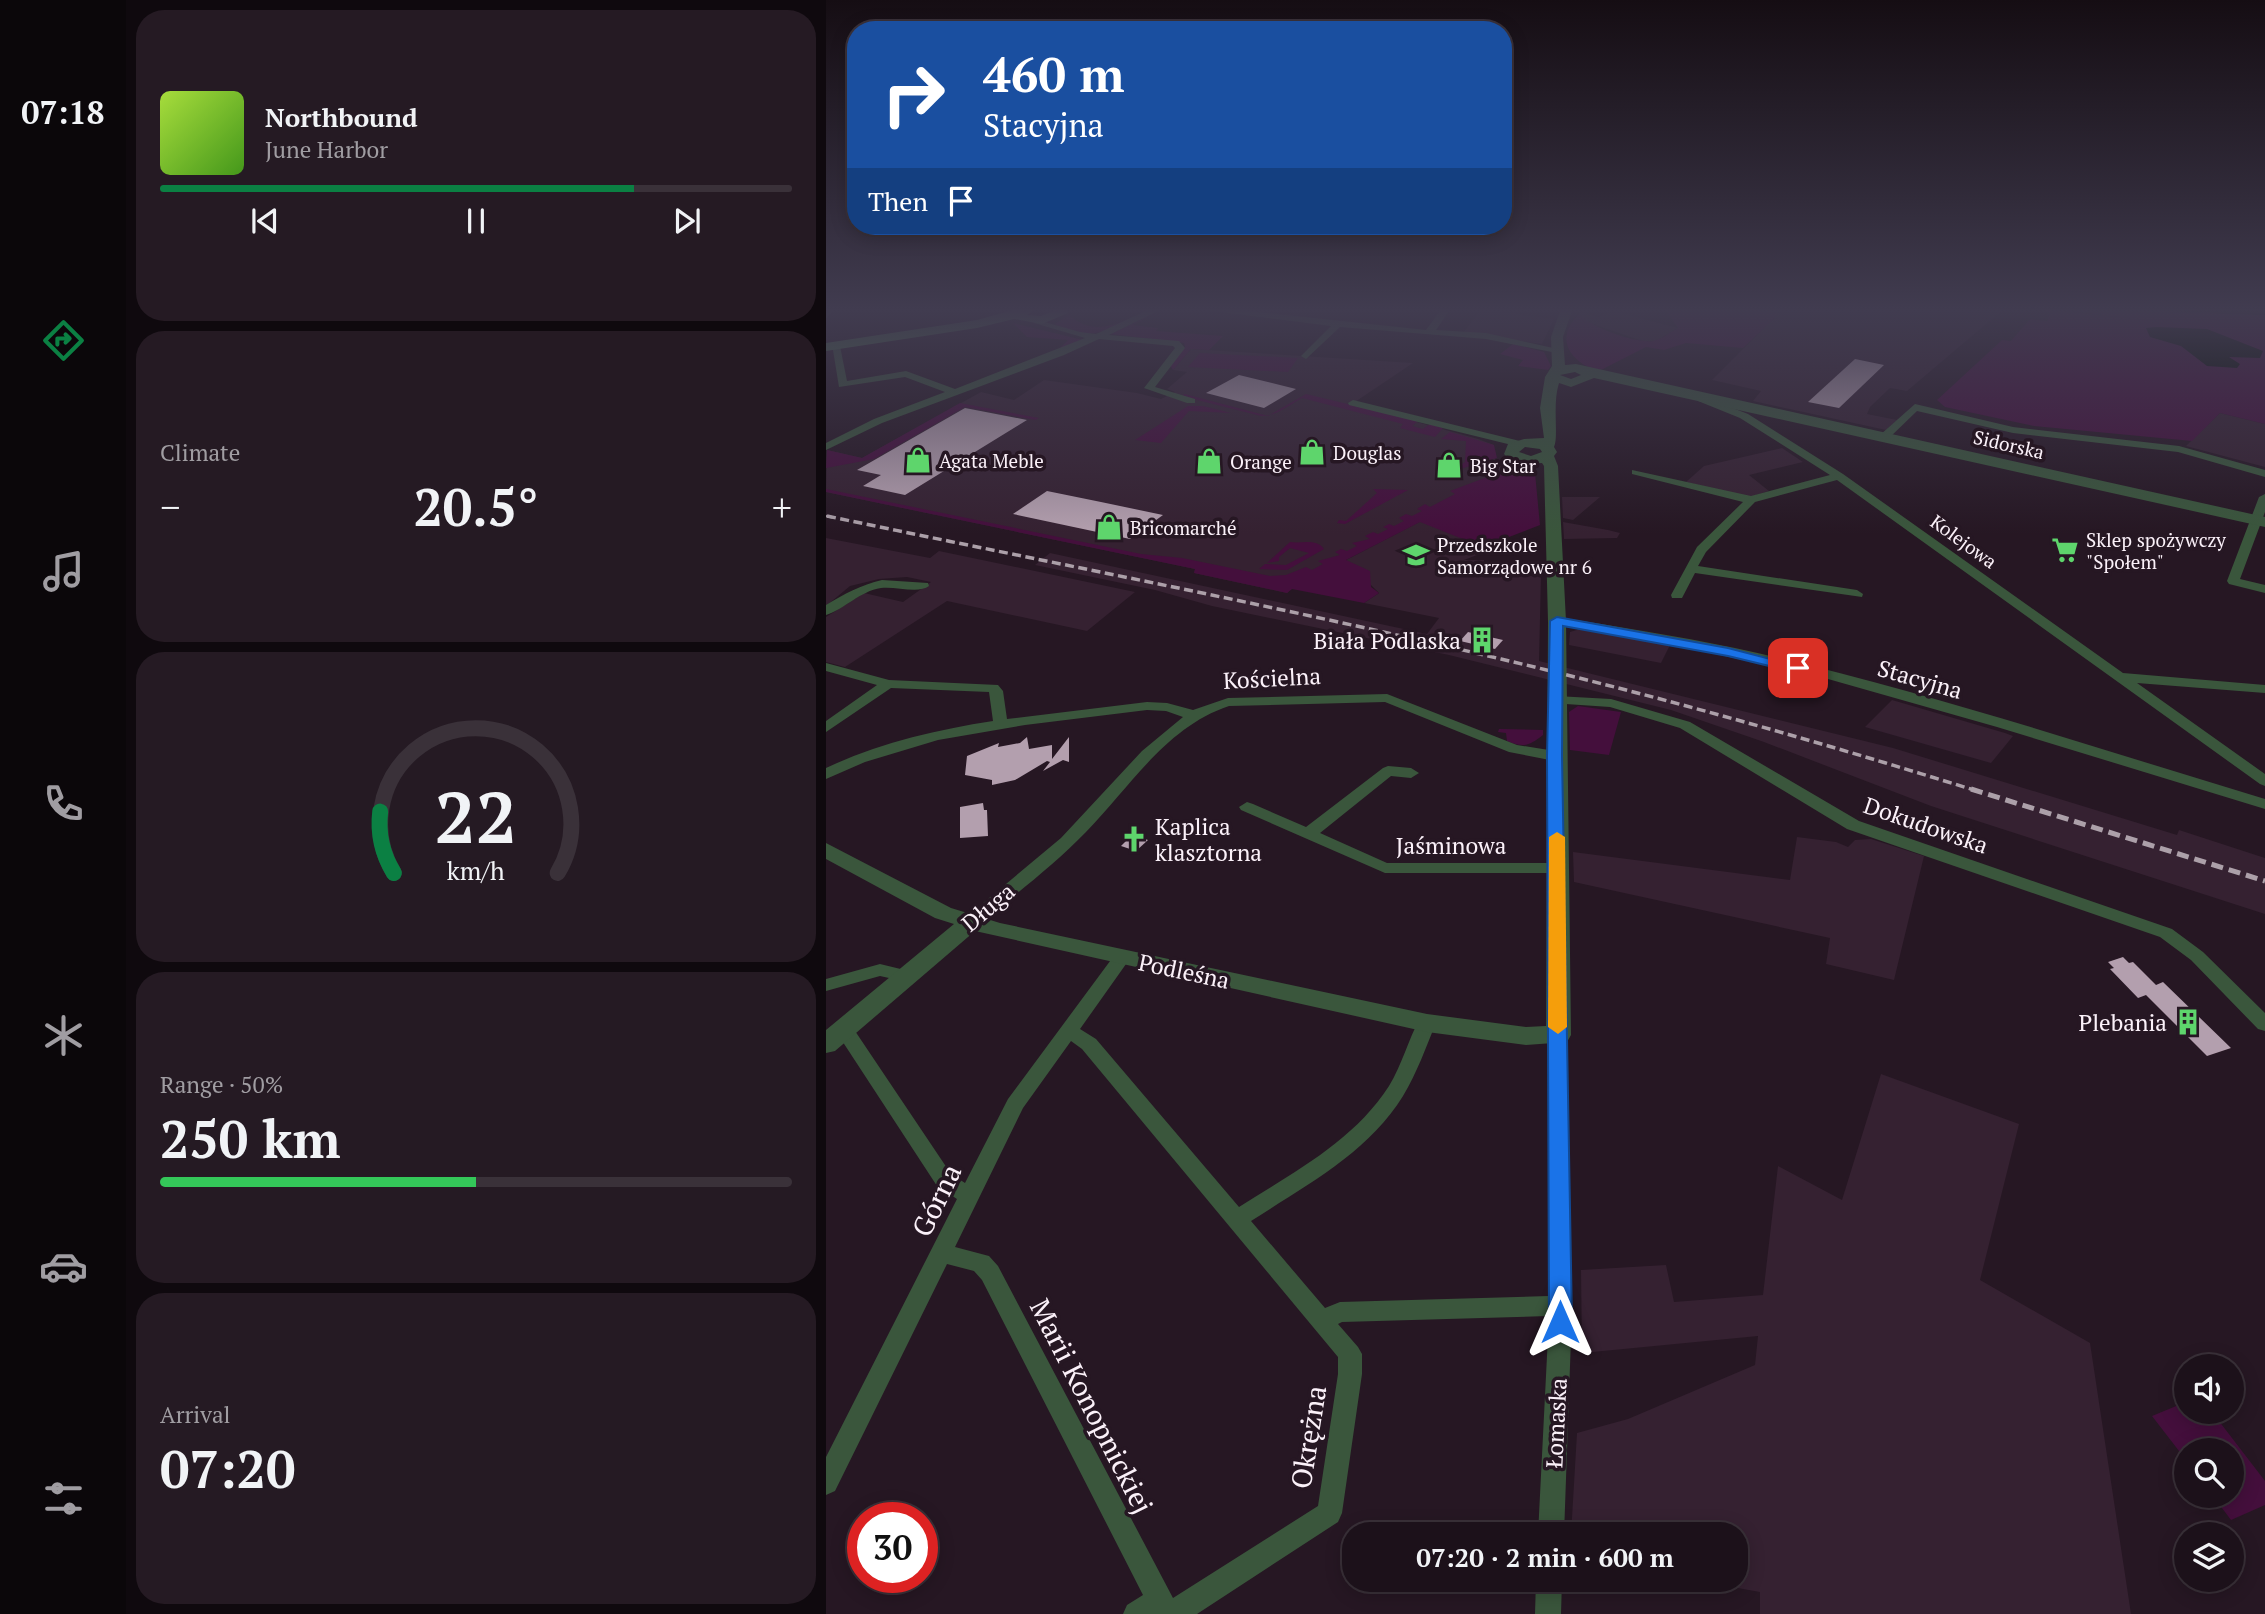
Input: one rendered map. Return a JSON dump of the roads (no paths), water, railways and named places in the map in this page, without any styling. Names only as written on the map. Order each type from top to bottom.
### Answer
[{"type":"street","points":[[931,383],[956,393]]},
{"type":"street","points":[[826,447],[878,421],[981,383]]},
{"type":"street","points":[[1153,383],[1149,388],[1191,401]]},
{"type":"street","name":"Łomaska","points":[[1552,383],[1535,450],[1557,621],[1555,756],[1560,1306],[1552,1522]]},
{"type":"street","points":[[1550,396],[1566,383]]},
{"type":"street","name":"Kolejowa","points":[[1635,383],[1702,399],[1775,434],[1839,476],[2265,781]]},
{"type":"street","name":"Sidorska","points":[[1702,399],[2260,521]]},
{"type":"street","points":[[1353,403],[1535,450]]},
{"type":"street","points":[[1884,437],[1915,407],[2013,430],[2179,449],[2265,474]]},
{"type":"street","points":[[1752,421],[1770,412]]},
{"type":"street","points":[[1775,434],[1775,427],[1787,416]]},
{"type":"street","points":[[1636,472],[1751,500],[1839,476]]},
{"type":"street","points":[[2265,497],[2260,521],[2246,541],[2249,545],[2233,581],[2265,589]]},
{"type":"street","points":[[1677,595],[1701,550],[1751,500]]},
{"type":"street","points":[[1690,569],[1857,594]]},
{"type":"street","points":[[826,611],[870,584],[897,582],[923,586]]},
{"type":"street","name":"Stacyjna","points":[[1557,621],[1728,652],[1838,678],[2265,804]]},
{"type":"street","points":[[826,667],[888,684],[993,688],[996,691],[1002,725]]},
{"type":"street","points":[[2121,677],[2265,689]]},
{"type":"street","points":[[826,728],[888,684]]},
{"type":"street","name":"Kościelna","points":[[1213,705],[1240,701],[1387,698],[1514,749],[1555,756]]},
{"type":"street","name":"Dokudowska","points":[[1556,700],[1596,700],[1675,721],[1705,735],[1853,825],[2166,933],[2197,956],[2265,1024]]},
{"type":"street","name":"Długa","points":[[835,1037],[1078,831],[1189,714],[1213,705]]},
{"type":"street","points":[[830,767],[884,750],[1002,725],[1147,706],[1189,714]]},
{"type":"street","points":[[1308,834],[1388,771],[1411,773]]},
{"type":"street","name":"Jaśminowa","points":[[1247,807],[1385,868],[1558,868]]},
{"type":"street","name":"Podleśna","points":[[826,850],[917,901],[970,923],[1427,1023],[1526,1036],[1558,1035]]},
{"type":"street","name":"Górna","points":[[826,1483],[1015,1104],[1122,957]]},
{"type":"street","points":[[826,985],[880,970],[907,976]]},
{"type":"street","points":[[1238,1217],[1346,1144],[1369,1123],[1395,1092],[1427,1023]]},
{"type":"street","name":"Okrężna","points":[[1069,1031],[1089,1044],[1238,1217],[1350,1354],[1350,1374],[1329,1514],[1166,1610],[1136,1614]]},
{"type":"street","points":[[835,1037],[944,1180],[970,1196]]},
{"type":"street","name":"Marii Konopnickiej","points":[[941,1253],[981,1263],[990,1273],[1166,1610]]},
{"type":"street","points":[[1323,1320],[1340,1312],[1560,1306]]},
{"type":"street","points":[[1548,1614],[1549,1592]]},
{"type":"railway","points":[[826,516],[835,518]]},
{"type":"railway","points":[[827,516],[1249,603],[1501,659],[1740,721],[1977,791]]},
{"type":"railway","points":[[1971,789],[2265,881]]},
{"type":"place","name":"Douglas","points":[[1312,452]]},
{"type":"place","name":"Agata Meble","points":[[918,460]]},
{"type":"place","name":"Orange","points":[[1209,461]]},
{"type":"place","name":"Big Star","points":[[1449,465]]},
{"type":"place","name":"Bricomarché","points":[[1109,527]]},
{"type":"place","name":"Sklep spożywczy \"Społem\"","points":[[2065,550]]},
{"type":"place","name":"Przedszkole Samorządowe nr 6","points":[[1416,555]]},
{"type":"place","name":"Biała Podlaska","points":[[1482,640]]},
{"type":"place","name":"Kaplica klasztorna","points":[[1134,839]]},
{"type":"place","name":"Plebania","points":[[2188,1022]]}]
